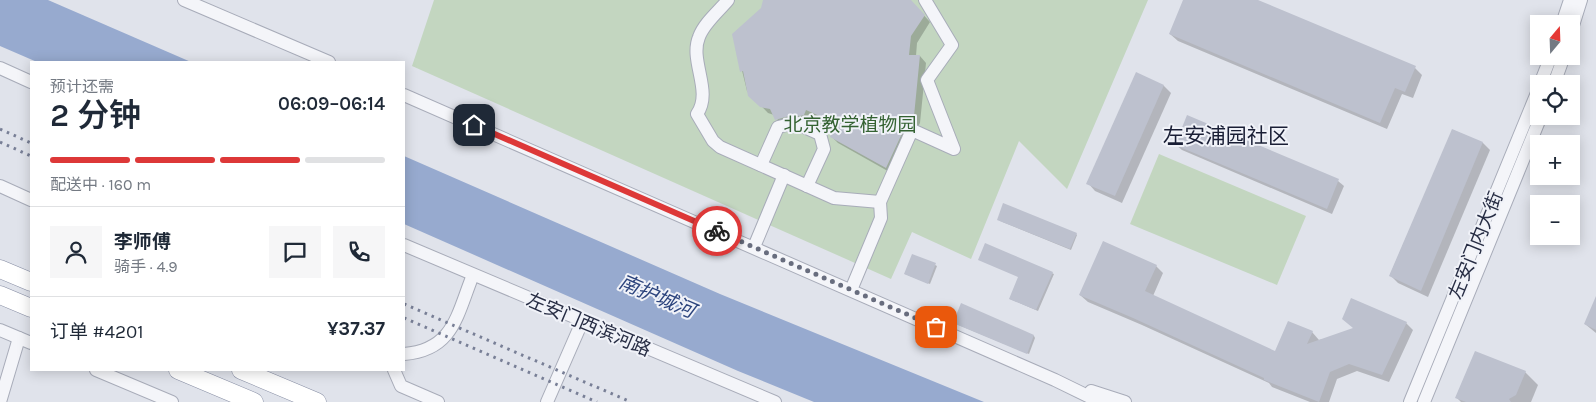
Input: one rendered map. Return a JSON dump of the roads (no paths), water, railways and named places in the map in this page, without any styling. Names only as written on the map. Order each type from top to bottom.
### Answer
[{"type":"highway","points":[[0,269],[30,282]]},
{"type":"highway","points":[[0,295],[30,308]]},
{"type":"highway","points":[[180,371],[254,402]]},
{"type":"highway","points":[[243,371],[317,402]]},
{"type":"street","points":[[184,0],[327,61]]},
{"type":"street","points":[[728,0],[703,29],[696,46],[702,99],[697,114],[715,145],[834,198],[880,202]]},
{"type":"street","points":[[851,290],[882,218],[880,202],[912,130],[954,149],[927,80],[952,45],[925,0]]},
{"type":"street","points":[[1565,15],[1570,0]]},
{"type":"street","points":[[1576,15],[1581,0]]},
{"type":"street","points":[[0,68],[30,82]]},
{"type":"street","points":[[405,95],[754,247],[1055,380],[1100,402]]},
{"type":"street","name":"左安门内大街","points":[[1410,402],[1530,110]]},
{"type":"street","points":[[762,165],[778,127],[795,122],[820,134],[824,149],[807,186]]},
{"type":"street","name":"左安门内大街","points":[[1424,402],[1537,125]]},
{"type":"street","points":[[754,247],[784,175]]},
{"type":"street","points":[[0,186],[30,200]]},
{"type":"street","name":"左安门西滨河路","points":[[405,245],[582,322],[775,402]]},
{"type":"street","points":[[405,354],[426,349],[440,342],[451,330],[473,275]]},
{"type":"street","points":[[547,402],[582,322]]},
{"type":"street","points":[[0,330],[25,340],[0,402]]},
{"type":"street","points":[[98,371],[172,402]]},
{"type":"street","points":[[394,371],[401,386],[438,402]]},
{"type":"street","points":[[1055,380],[1125,402]]},
{"type":"water","points":[[0,0],[48,0],[189,61],[35,61],[0,46]]},
{"type":"water","name":"南护城河","points":[[405,156],[720,294],[984,402],[814,402],[738,371],[405,224]]},
{"type":"railway","points":[[0,129],[30,143]]},
{"type":"railway","points":[[0,142],[30,156]]},
{"type":"railway","points":[[405,304],[631,402]]},
{"type":"railway","points":[[405,318],[597,402]]},
{"type":"district","name":"左安浦园社区","points":[[1226,136]]},
{"type":"park label","name":"北京教学植物园","points":[[850,124]]}]
